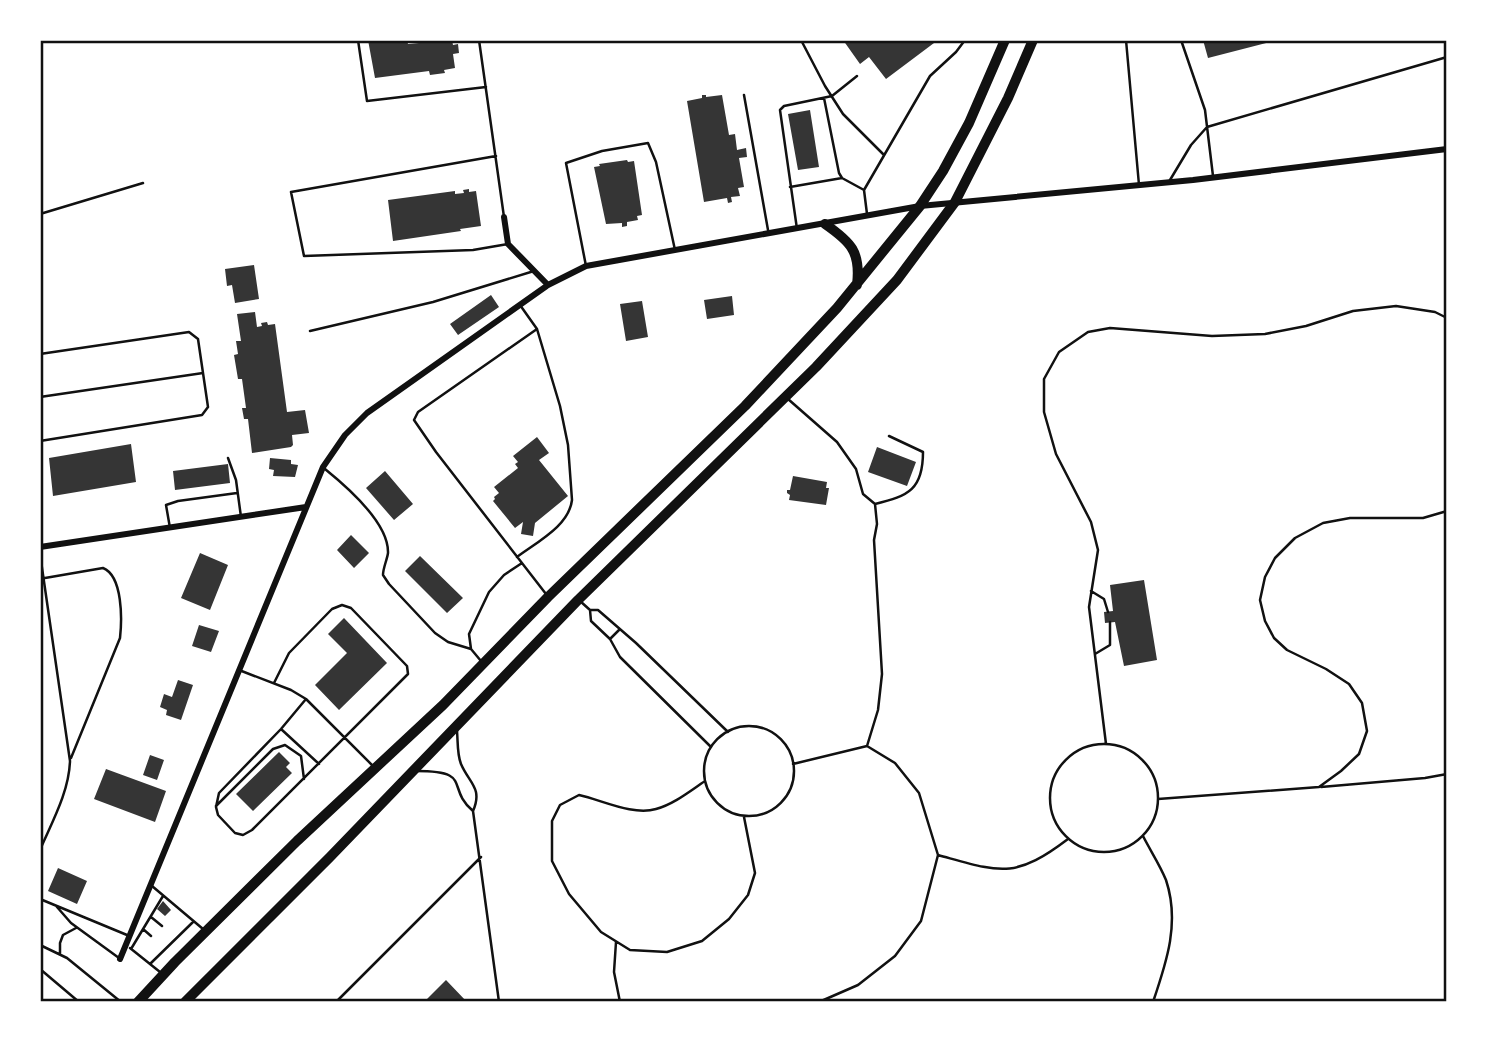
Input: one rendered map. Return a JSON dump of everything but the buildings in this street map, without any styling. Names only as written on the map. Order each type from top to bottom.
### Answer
[{"type":"main road","points":[[138,1002],[205,932],[443,705],[548,597],[745,406],[857,285],[920,206],[943,171],[969,123],[1006,40]]},
{"type":"main road","points":[[185,1002],[578,600],[785,397],[897,280],[955,202],[1008,99],[1033,40]]},
{"type":"main road","points":[[825,223],[842,236],[857,256],[857,285]]},
{"type":"street","points":[[120,959],[129,947],[130,937],[151,885],[323,467],[345,435],[367,413],[548,285],[586,267],[920,206],[1168,183],[1447,149]]},
{"type":"street","points":[[504,217],[508,244],[548,285]]},
{"type":"street","points":[[40,547],[306,507]]},
{"type":"lane","points":[[358,40],[367,101],[486,87]]},
{"type":"lane","points":[[480,40],[504,217]]},
{"type":"lane","points":[[802,40],[844,114],[884,155]]},
{"type":"lane","points":[[868,216],[864,190],[930,76],[965,40]]},
{"type":"lane","points":[[1126,40],[1139,185]]},
{"type":"lane","points":[[1181,40],[1205,110],[1213,178]]},
{"type":"lane","points":[[1168,183],[1191,145],[1207,127],[1447,57]]},
{"type":"lane","points":[[797,229],[780,110],[785,106],[832,96],[857,76]]},
{"type":"lane","points":[[744,94],[769,234]]},
{"type":"lane","points":[[824,97],[842,178]]},
{"type":"lane","points":[[586,267],[566,163],[602,150],[648,143],[656,162],[675,250]]},
{"type":"lane","points":[[496,156],[291,192],[304,256],[473,250],[508,244]]},
{"type":"lane","points":[[790,187],[842,178],[864,190]]},
{"type":"lane","points":[[40,214],[143,183]]},
{"type":"lane","points":[[310,331],[433,302],[534,271]]},
{"type":"lane","points":[[517,557],[558,526],[571,507],[572,500],[564,419],[537,329],[520,305]]},
{"type":"lane","points":[[1106,744],[1088,607],[1098,550],[1091,522],[1056,454],[1044,412],[1044,379],[1059,352],[1088,332],[1110,328],[1212,336],[1265,334],[1306,326],[1353,311],[1396,306],[1435,312],[1447,318]]},
{"type":"lane","points":[[537,329],[418,412],[414,420],[548,597]]},
{"type":"lane","points":[[40,354],[188,332],[198,339],[208,407],[202,415],[40,441]]},
{"type":"lane","points":[[40,397],[203,373]]},
{"type":"lane","points":[[785,397],[837,442],[856,469],[863,494],[875,504],[877,524],[874,540],[882,674],[878,710],[867,746]]},
{"type":"lane","points":[[875,504],[898,499],[915,488],[923,467],[923,452],[889,436]]},
{"type":"lane","points":[[228,458],[241,517]]},
{"type":"lane","points":[[323,467],[345,485],[379,525],[386,539],[388,555],[383,575],[389,584],[435,633],[448,642],[471,649],[484,663]]},
{"type":"lane","points":[[170,528],[166,505],[237,493]]},
{"type":"lane","points":[[1319,787],[1359,754],[1367,731],[1362,703],[1349,684],[1287,650],[1274,638],[1265,621],[1260,600],[1265,578],[1275,558],[1295,538],[1324,523],[1350,518],[1423,518],[1447,511]]},
{"type":"lane","points":[[40,554],[43,590],[70,761],[60,802],[40,850]]},
{"type":"lane","points":[[471,649],[469,634],[489,592],[504,575],[522,563]]},
{"type":"lane","points":[[44,578],[103,568],[110,570],[115,578],[122,619],[120,638],[70,761]]},
{"type":"lane","points":[[1091,591],[1104,600],[1108,612]]},
{"type":"lane","points":[[578,600],[590,610],[598,610],[636,643],[728,732]]},
{"type":"lane","points":[[274,683],[289,653],[332,609],[342,605],[351,608],[407,666],[408,674],[252,830],[243,835],[235,833],[218,815],[216,807],[219,793],[306,699]]},
{"type":"lane","points":[[590,610],[591,621],[610,639],[620,657],[710,747]]},
{"type":"lane","points":[[1095,654],[1110,645],[1110,622]]},
{"type":"lane","points":[[610,639],[619,630]]},
{"type":"lane","points":[[239,670],[306,699],[375,768]]},
{"type":"lane","points":[[457,725],[459,761],[475,788],[477,801],[473,811],[499,1002]]},
{"type":"lane","points":[[748,726],[762,728],[786,745],[793,764],[792,786],[785,799],[767,812],[744,817],[717,804],[708,791],[705,761],[710,747],[728,732],[748,726]]},
{"type":"lane","points":[[281,729],[319,764]]},
{"type":"lane","points":[[1106,744],[1123,748],[1138,756],[1150,770],[1157,786],[1158,799],[1153,821],[1143,836],[1128,847],[1110,852],[1092,852],[1075,845],[1061,833],[1052,817],[1049,799],[1052,781],[1060,766],[1072,754],[1088,746],[1106,744]]},
{"type":"lane","points":[[216,807],[273,749],[285,745],[301,756],[304,779]]},
{"type":"lane","points":[[793,764],[867,746],[895,763],[919,793],[939,855],[920,921],[895,956],[858,985],[820,1002]]},
{"type":"lane","points":[[413,771],[449,774],[457,781],[466,804],[473,811]]},
{"type":"lane","points":[[1158,799],[1447,774]]},
{"type":"lane","points":[[705,781],[655,810],[631,809],[579,795],[560,805],[552,821],[552,861],[569,894],[601,932],[630,950],[667,952],[702,941],[729,919],[748,895],[755,873],[744,817]]},
{"type":"lane","points":[[1143,836],[1165,878],[1173,907],[1171,943],[1153,1002]]},
{"type":"lane","points":[[939,855],[991,870],[1020,868],[1045,857],[1068,839]]},
{"type":"lane","points":[[336,1002],[481,857]]},
{"type":"lane","points":[[151,885],[205,932]]},
{"type":"lane","points":[[163,896],[129,947],[163,974]]},
{"type":"lane","points":[[40,899],[130,937]]},
{"type":"lane","points":[[57,906],[77,927],[120,959]]},
{"type":"lane","points":[[151,916],[162,926]]},
{"type":"lane","points":[[150,964],[164,947],[194,922]]},
{"type":"lane","points":[[60,954],[63,935],[77,927]]},
{"type":"lane","points":[[143,929],[151,936]]},
{"type":"lane","points":[[616,942],[614,972],[620,1002]]},
{"type":"lane","points":[[40,945],[60,954],[121,1002]]},
{"type":"lane","points":[[40,970],[79,1002]]}]
